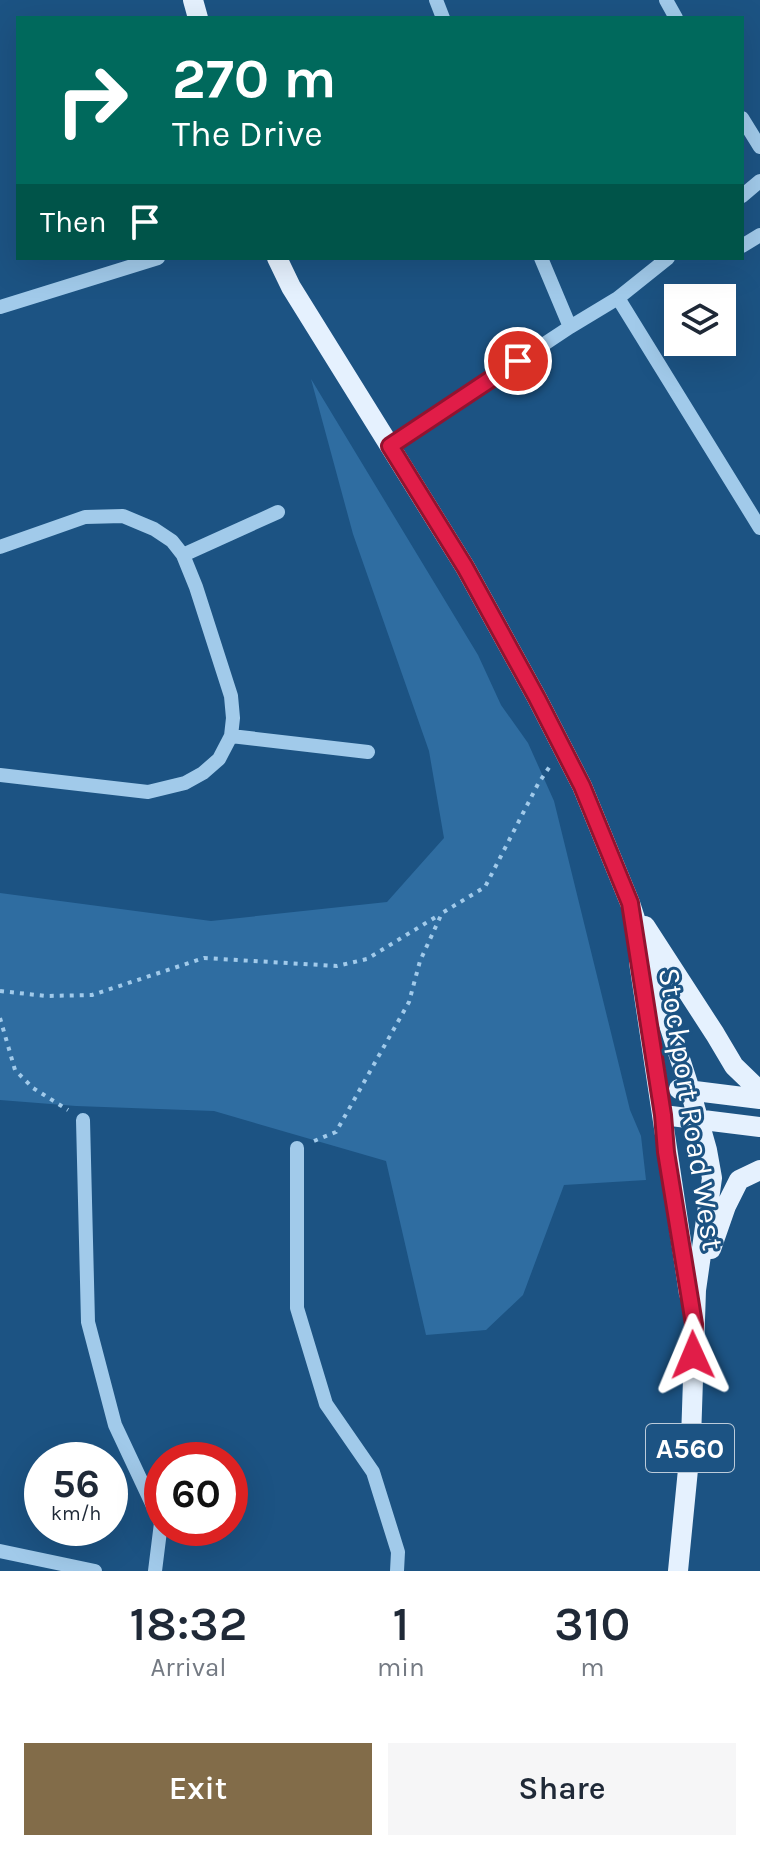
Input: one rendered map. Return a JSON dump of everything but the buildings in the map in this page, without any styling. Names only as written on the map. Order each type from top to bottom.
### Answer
[{"type":"main road","name":"Stockport Road West","points":[[278,260],[291,287],[465,567],[582,786],[630,903],[690,1090],[712,1178],[696,1290],[691,1439],[678,1571]]},
{"type":"main road","name":"Stockport Road West","points":[[630,903],[694,1324]]},
{"type":"main road","name":"Stockport Road West","points":[[630,903],[734,1066],[760,1091]]},
{"type":"main road","points":[[659,1087],[760,1099]]},
{"type":"main road","points":[[663,1115],[760,1127]]},
{"type":"main road","name":"A560","points":[[696,1290],[726,1206],[739,1180],[760,1170]]},
{"type":"street","points":[[744,121],[760,147]]},
{"type":"street","points":[[744,194],[760,181]]},
{"type":"street","points":[[0,307],[152,260]]},
{"type":"street","points":[[542,260],[570,327]]},
{"type":"street","points":[[390,446],[618,298],[666,260]]},
{"type":"street","points":[[618,298],[760,528]]},
{"type":"street","points":[[183,555],[278,512]]},
{"type":"street","points":[[0,547],[85,517],[123,516],[154,529],[172,541],[183,555],[196,587],[231,696],[233,718],[231,736],[219,759],[185,783],[148,792],[0,775]]},
{"type":"street","points":[[231,736],[368,752]]},
{"type":"street","points":[[83,1120],[88,1322],[115,1425],[161,1523],[155,1571]]},
{"type":"street","points":[[297,1148],[297,1308],[326,1404],[373,1472],[398,1552],[397,1571]]},
{"type":"street","points":[[0,1551],[95,1571]]},
{"type":"path","points":[[0,991],[46,996],[92,995],[204,958],[337,966],[367,959],[485,887],[538,784],[563,748]]},
{"type":"path","points":[[297,1148],[336,1132],[409,1002],[420,961],[441,914]]},
{"type":"path","points":[[0,1018],[15,1070],[33,1088],[83,1120]]},
{"type":"shaded area","points":[[311,379],[478,655],[501,705],[528,743],[554,801],[630,1110],[641,1136],[646,1180],[564,1185],[523,1295],[486,1330],[426,1335],[386,1161],[214,1111],[0,1100],[0,893],[211,921],[387,902],[444,838],[429,751],[353,534]]},
{"type":"route","points":[[518,361],[390,446],[465,567],[537,698],[582,786],[630,903],[694,1324],[693,1355]]}]
